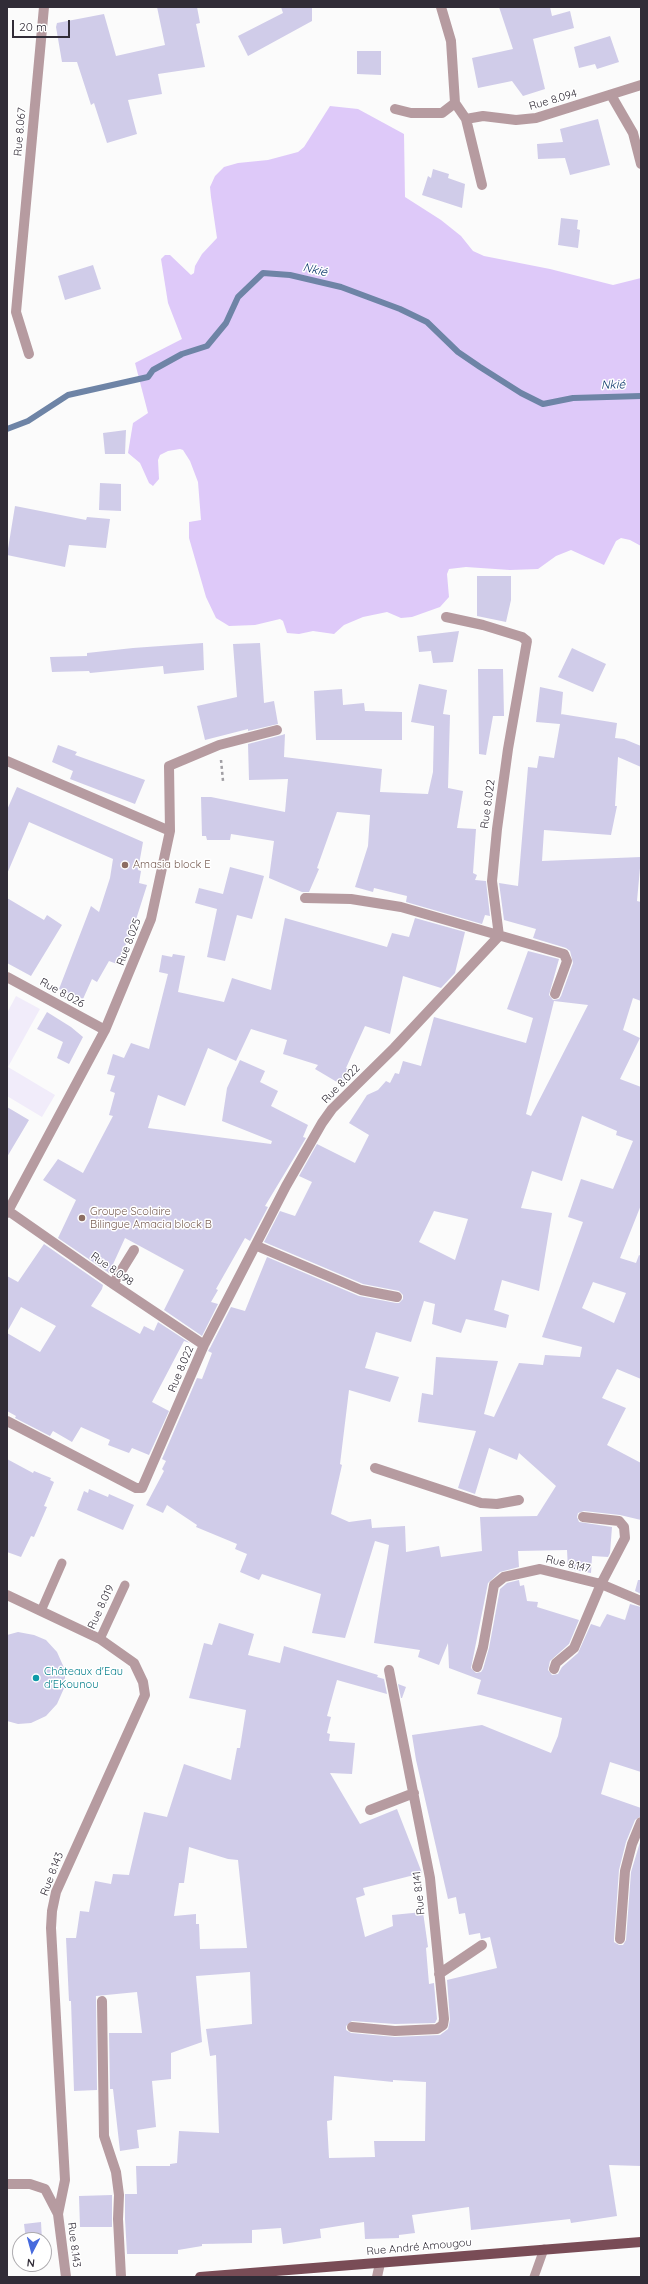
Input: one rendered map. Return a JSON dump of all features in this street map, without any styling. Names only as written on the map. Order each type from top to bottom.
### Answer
[{"type":"main road","name":"Rue André Amougou","points":[[200,2277],[641,2242]]},
{"type":"street","name":"Rue 8.067","points":[[29,354],[16,312],[44,7]]},
{"type":"street","points":[[442,7],[451,41],[455,103],[466,119],[482,185]]},
{"type":"street","name":"Rue 8.094","points":[[466,119],[483,116],[516,120],[536,118],[641,86]]},
{"type":"street","points":[[611,95],[633,133],[641,164]]},
{"type":"street","points":[[395,109],[411,113],[442,113],[455,103]]},
{"type":"street","name":"Rue 8.022","points":[[7,1421],[136,1488],[142,1488],[204,1345],[242,1270],[257,1246],[286,1186],[322,1123],[332,1109],[394,1048],[499,936],[492,881],[497,829],[508,749],[527,641],[522,637],[490,627],[446,616]]},
{"type":"street","name":"Rue 8.025","points":[[7,1211],[105,1030],[151,919],[170,831],[169,766],[219,745],[277,730]]},
{"type":"street","points":[[7,761],[170,831]]},
{"type":"street","points":[[305,898],[351,899],[383,903],[564,954],[568,961],[555,994]]},
{"type":"street","name":"Rue 8.026","points":[[7,977],[105,1030]]},
{"type":"street","name":"Rue 8.098","points":[[7,1211],[204,1345]]},
{"type":"street","points":[[257,1246],[361,1290],[397,1297]]},
{"type":"street","points":[[113,1284],[134,1250]]},
{"type":"street","points":[[374,1468],[481,1502],[497,1504],[519,1500]]},
{"type":"street","points":[[583,1517],[619,1521],[626,1533],[601,1584],[641,1601]]},
{"type":"street","name":"Rue 8.147","points":[[477,1667],[483,1647],[492,1590],[498,1581],[530,1570],[540,1570],[601,1584],[574,1648],[556,1663],[554,1669]]},
{"type":"street","name":"Rue 8.143","points":[[7,1595],[100,1639],[134,1663],[143,1682],[145,1695],[56,1892],[52,1911],[51,1928],[65,2180],[58,2214],[66,2277]]},
{"type":"street","name":"Rue 8.141","points":[[352,2027],[395,2031],[440,2027],[444,2019],[430,1878],[389,1670]]},
{"type":"street","points":[[370,1810],[414,1793]]},
{"type":"street","points":[[620,1939],[625,1871],[632,1844],[641,1822]]},
{"type":"street","points":[[439,1974],[482,1945]]},
{"type":"street","points":[[102,2001],[104,2136],[116,2172],[119,2195],[118,2219],[122,2277]]},
{"type":"street","points":[[7,2184],[30,2184],[45,2189],[58,2214]]},
{"type":"street","points":[[377,2277],[380,2263]]},
{"type":"lane","points":[[40,1610],[62,1564]]},
{"type":"lane","name":"Rue 8.019","points":[[100,1639],[125,1585]]},
{"type":"lane","points":[[534,2277],[544,2249]]},
{"type":"path","points":[[219,745],[223,781]]},
{"type":"shaded area","points":[[330,106],[358,109],[404,134],[405,197],[441,220],[461,236],[473,251],[484,256],[550,269],[613,285],[641,278],[641,546],[630,540],[621,538],[616,541],[604,565],[571,550],[556,556],[538,569],[510,570],[466,567],[449,569],[447,574],[449,597],[440,607],[412,617],[401,618],[387,612],[363,617],[344,625],[334,634],[313,631],[299,634],[287,633],[283,621],[280,619],[255,625],[229,626],[216,618],[206,597],[189,538],[189,522],[201,520],[198,482],[190,461],[183,450],[180,449],[168,451],[160,455],[158,460],[159,479],[153,486],[149,483],[140,463],[128,453],[133,423],[148,413],[135,363],[182,339],[168,303],[161,259],[165,255],[170,255],[191,275],[194,273],[195,266],[202,254],[217,238],[210,187],[215,176],[224,167],[238,163],[268,160],[298,152],[304,147]]},
{"type":"shaded area","points":[[16,996],[40,1009],[8,1067],[55,1095],[42,1117],[7,1096],[7,1013]]},
{"type":"building","points":[[157,7],[197,7],[200,23],[196,24],[205,67],[158,74],[162,94],[128,100],[137,134],[107,143],[94,103],[91,105],[77,62],[62,62],[56,27],[57,23],[104,14],[116,56],[165,45]]},
{"type":"building","points":[[281,7],[312,7],[312,21],[248,56],[238,36],[283,13]]},
{"type":"building","points":[[499,7],[550,7],[552,16],[570,11],[574,28],[533,39],[545,89],[523,96],[512,81],[478,88],[472,58],[513,49]]},
{"type":"building","points":[[610,36],[619,62],[597,69],[595,64],[579,68],[574,47]]},
{"type":"building","points":[[357,51],[381,51],[381,75],[357,74]]},
{"type":"building","points":[[598,119],[610,165],[570,175],[565,158],[538,159],[537,144],[563,142],[560,129]]},
{"type":"building","points":[[433,169],[449,174],[448,178],[465,184],[462,208],[422,195],[428,176],[431,178]]},
{"type":"building","points":[[561,218],[578,220],[577,229],[580,230],[578,248],[558,245]]},
{"type":"building","points":[[93,265],[101,289],[65,300],[58,276]]},
{"type":"building","points":[[126,430],[125,454],[105,454],[103,433]]},
{"type":"building","points":[[100,483],[121,484],[121,511],[99,510]]},
{"type":"building","points":[[15,506],[86,520],[87,517],[110,519],[106,548],[69,545],[65,567],[7,555]]},
{"type":"building","points":[[477,576],[511,576],[511,600],[506,622],[477,616]]},
{"type":"building","points":[[459,631],[453,662],[433,663],[431,651],[419,652],[417,636]]},
{"type":"building","points":[[203,643],[204,670],[164,674],[163,666],[90,673],[89,671],[52,672],[50,657],[87,656],[87,653]]},
{"type":"building","points":[[260,643],[264,703],[274,701],[278,724],[248,731],[248,729],[205,740],[197,706],[237,697],[233,644]]},
{"type":"building","points":[[572,648],[606,664],[593,692],[558,677]]},
{"type":"building","points":[[478,669],[503,669],[504,716],[493,716],[486,755],[479,754]]},
{"type":"building","points":[[419,684],[447,690],[443,714],[450,715],[448,788],[463,791],[457,828],[476,829],[473,873],[477,875],[475,880],[486,881],[490,916],[485,915],[482,924],[406,902],[407,896],[374,888],[373,892],[355,887],[368,846],[370,815],[337,812],[317,868],[319,869],[309,892],[302,892],[269,878],[274,841],[231,834],[230,840],[207,840],[206,836],[202,836],[201,797],[211,797],[285,812],[288,779],[249,780],[248,744],[285,734],[284,757],[382,769],[380,792],[428,794],[433,772],[434,726],[411,722]]},
{"type":"building","points":[[540,687],[563,692],[561,714],[617,723],[615,738],[624,739],[641,746],[641,767],[618,757],[615,806],[617,806],[611,835],[544,830],[542,861],[641,857],[637,901],[641,902],[641,1001],[633,998],[623,1030],[640,1038],[620,1079],[641,1087],[641,1205],[620,1258],[636,1263],[639,1255],[641,1256],[641,1379],[617,1369],[602,1398],[626,1408],[607,1445],[641,1463],[641,1520],[620,1515],[584,1511],[578,1513],[577,1517],[579,1522],[612,1527],[610,1553],[608,1557],[592,1556],[591,1573],[568,1569],[567,1550],[518,1551],[519,1567],[500,1572],[488,1583],[471,1668],[476,1673],[481,1672],[483,1669],[489,1648],[500,1589],[507,1583],[519,1580],[520,1586],[524,1585],[527,1601],[538,1602],[537,1607],[579,1620],[569,1644],[550,1661],[548,1670],[552,1675],[558,1674],[562,1667],[578,1653],[591,1624],[600,1627],[607,1614],[625,1620],[630,1604],[641,1607],[641,1772],[610,1762],[601,1794],[641,1808],[641,1816],[635,1820],[626,1842],[619,1870],[614,1942],[619,1945],[623,1945],[626,1940],[631,1872],[641,1839],[641,2166],[609,2165],[617,2216],[571,2223],[570,2219],[471,2230],[469,2207],[412,2215],[415,2233],[399,2235],[399,2238],[365,2239],[364,2222],[320,2229],[321,2238],[283,2244],[281,2228],[252,2230],[252,2243],[202,2244],[202,2246],[178,2250],[178,2254],[127,2254],[125,2194],[137,2194],[136,2166],[170,2166],[170,2164],[177,2163],[179,2131],[219,2133],[216,2055],[210,2056],[206,2029],[252,2024],[250,1972],[196,1976],[202,2042],[171,2053],[171,2079],[152,2081],[156,2127],[137,2130],[139,2148],[120,2151],[113,2089],[110,2089],[109,2033],[142,2033],[137,1992],[96,1996],[97,2090],[74,2091],[71,2001],[69,2001],[66,1938],[76,1938],[80,1911],[89,1912],[95,1881],[111,1884],[113,1874],[129,1875],[144,1812],[167,1817],[184,1764],[231,1780],[237,1748],[240,1748],[246,1710],[189,1698],[204,1643],[212,1645],[219,1623],[254,1634],[248,1655],[280,1663],[284,1646],[378,1675],[377,1677],[384,1679],[387,1694],[337,1680],[327,1716],[331,1717],[327,1733],[330,1734],[329,1741],[355,1743],[352,1774],[330,1773],[360,1824],[397,1809],[422,1873],[363,1888],[365,1895],[356,1898],[365,1937],[393,1926],[392,1915],[423,1912],[428,1947],[426,1948],[429,1984],[434,1983],[437,2019],[435,2023],[395,2024],[352,2021],[346,2026],[346,2030],[351,2033],[395,2037],[440,2035],[448,2029],[450,2020],[447,1980],[497,1968],[490,1937],[481,1939],[480,1933],[469,1935],[465,1913],[459,1914],[456,1897],[448,1899],[416,1760],[412,1735],[482,1725],[551,1753],[558,1736],[562,1718],[477,1694],[481,1680],[449,1668],[448,1643],[439,1665],[418,1657],[420,1650],[374,1643],[389,1545],[375,1541],[345,1638],[312,1633],[321,1594],[262,1574],[259,1580],[240,1572],[247,1554],[235,1549],[237,1544],[196,1527],[197,1525],[167,1505],[163,1513],[146,1505],[164,1471],[162,1469],[166,1461],[162,1459],[197,1378],[202,1379],[212,1353],[208,1351],[231,1307],[245,1311],[267,1257],[359,1296],[396,1303],[399,1303],[403,1299],[403,1295],[399,1291],[363,1284],[264,1242],[280,1211],[295,1216],[312,1182],[299,1176],[317,1144],[355,1163],[369,1135],[349,1123],[367,1095],[378,1090],[386,1081],[390,1083],[395,1073],[399,1074],[403,1061],[421,1066],[434,1017],[526,1043],[533,1018],[507,1009],[528,951],[559,959],[549,995],[553,1000],[559,999],[561,996],[573,963],[570,951],[566,948],[533,938],[536,929],[504,920],[499,883],[518,886],[528,767],[537,768],[539,756],[554,758],[560,724],[536,722]],"holes":[[[554,1001],[588,1005],[531,1116],[526,1114]],[[582,1116],[617,1131],[616,1135],[633,1141],[613,1189],[581,1179],[568,1217],[583,1222],[542,1337],[582,1347],[580,1357],[545,1355],[543,1365],[519,1363],[494,1417],[484,1414],[498,1361],[436,1357],[433,1395],[422,1393],[418,1422],[476,1431],[458,1488],[475,1494],[489,1448],[517,1460],[519,1453],[556,1486],[537,1516],[480,1517],[482,1551],[441,1557],[439,1546],[406,1552],[405,1526],[372,1528],[371,1519],[349,1522],[331,1514],[342,1465],[340,1464],[349,1390],[390,1402],[399,1377],[365,1368],[376,1332],[411,1342],[424,1301],[435,1304],[432,1324],[461,1333],[466,1319],[506,1328],[509,1315],[494,1310],[502,1280],[539,1291],[552,1213],[521,1208],[532,1171],[562,1181]],[[434,1211],[468,1219],[455,1260],[419,1242]],[[593,1282],[626,1293],[614,1323],[582,1308]],[[189,1847],[228,1859],[238,1860],[247,1948],[200,1949],[199,1924],[196,1924],[196,1914],[174,1916],[179,1883],[184,1883]],[[334,2076],[393,2082],[393,2080],[426,2082],[425,2141],[374,2141],[375,2157],[329,2158],[327,2121],[332,2120]]]},
{"type":"building","points":[[342,689],[343,705],[364,703],[365,711],[402,712],[402,740],[316,740],[314,691]]},
{"type":"building","points":[[58,745],[77,752],[75,755],[145,780],[135,804],[70,779],[73,771],[52,762]]},
{"type":"building","name":"Amasia block E","points":[[17,787],[143,842],[138,870],[141,871],[139,883],[147,885],[133,929],[117,964],[109,961],[97,982],[92,979],[83,999],[59,989],[91,906],[99,912],[110,878],[113,859],[29,822],[7,874],[7,810]]},
{"type":"building","points":[[230,867],[264,876],[252,919],[237,915],[225,961],[207,957],[217,909],[195,903],[199,888],[223,894]]},
{"type":"building","points":[[7,898],[44,920],[47,915],[62,925],[31,976],[7,963]]},
{"type":"building","points":[[285,918],[387,947],[392,933],[409,937],[415,918],[465,932],[455,973],[441,988],[403,976],[390,1034],[365,1026],[346,1068],[350,1070],[342,1085],[315,1069],[318,1065],[283,1054],[287,1040],[251,1029],[236,1061],[208,1048],[185,1106],[158,1095],[148,1128],[271,1144],[272,1141],[222,1121],[227,1088],[240,1060],[265,1071],[260,1082],[278,1091],[271,1106],[308,1125],[303,1137],[306,1138],[265,1206],[268,1207],[250,1241],[245,1238],[216,1289],[218,1290],[211,1302],[218,1304],[202,1336],[164,1310],[184,1270],[125,1238],[109,1273],[58,1238],[76,1200],[43,1180],[58,1159],[83,1173],[113,1116],[109,1115],[115,1093],[110,1091],[115,1076],[107,1074],[113,1054],[124,1058],[131,1043],[149,1049],[168,974],[159,972],[162,955],[172,957],[173,954],[185,956],[178,992],[224,1002],[232,978],[271,990]]},
{"type":"building","points":[[47,1012],[71,1027],[83,1037],[69,1064],[57,1058],[63,1042],[37,1029]]},
{"type":"building","points":[[7,1107],[29,1120],[7,1157]]},
{"type":"building","points":[[44,1244],[103,1285],[91,1306],[140,1334],[144,1326],[154,1331],[158,1322],[190,1343],[184,1341],[152,1402],[169,1411],[149,1455],[132,1448],[129,1453],[108,1445],[110,1440],[81,1427],[72,1442],[53,1431],[50,1436],[15,1418],[16,1416],[7,1411],[7,1333],[40,1352],[56,1326],[21,1307],[7,1332],[7,1276],[18,1282]]},
{"type":"building","points":[[7,1459],[33,1473],[34,1471],[51,1478],[50,1480],[54,1482],[44,1506],[47,1507],[34,1537],[31,1536],[21,1557],[7,1552]]},
{"type":"building","points":[[89,1489],[108,1497],[109,1494],[134,1505],[123,1530],[77,1510],[84,1491],[88,1493]]},
{"type":"building","points":[[638,1580],[641,1580],[641,1594],[635,1591]]},
{"type":"building","name":"Châteaux d'Eau d'EKounou","points":[[18,1632],[34,1635],[46,1640],[57,1652],[65,1670],[65,1686],[57,1704],[46,1716],[31,1723],[18,1724],[7,1721],[7,1635]]},
{"type":"building","points":[[398,1684],[406,1687],[402,1698],[401,1698]]},
{"type":"building","points":[[112,2195],[112,2227],[80,2227],[79,2196]]},
{"type":"building","points":[[41,2222],[42,2232],[25,2232],[24,2224]]},
{"type":"waterway","name":"Nkié","points":[[7,429],[28,421],[68,395],[148,377],[153,370],[182,354],[207,346],[226,323],[238,297],[263,273],[290,275],[341,287],[400,309],[427,322],[458,352],[521,393],[543,404],[573,398],[641,396]]},
{"type":"place","name":"Amasia block E","points":[[125,865]]},
{"type":"place","name":"Groupe Scolaire Bilingue Amacia block B","points":[[82,1218]]},
{"type":"place","name":"Châteaux d'Eau d'EKounou","points":[[36,1678]]}]
